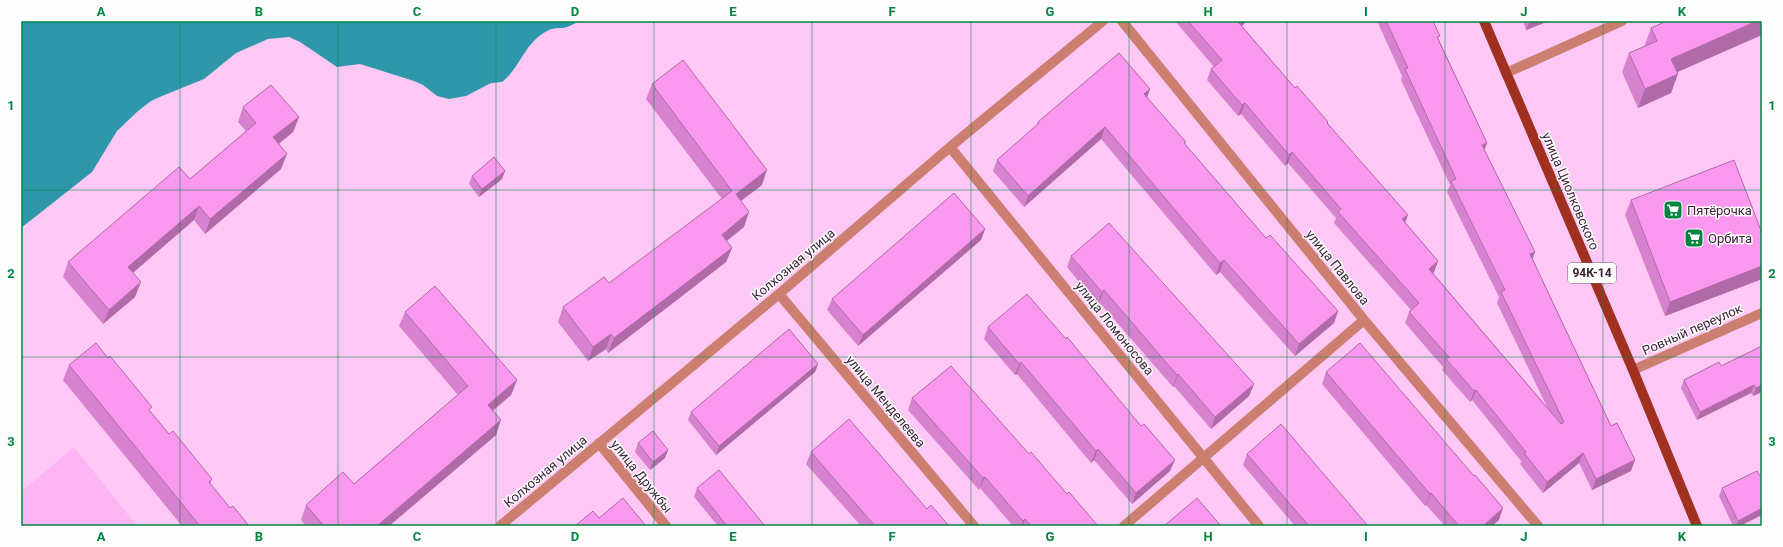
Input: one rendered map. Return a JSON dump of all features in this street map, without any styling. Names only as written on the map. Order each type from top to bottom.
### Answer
[{"type":"main road","name":"улица Циолковского","points":[[1484,21],[1633,370],[1697,526]]},
{"type":"street","name":"Колхозная улица","points":[[500,526],[779,294],[950,147],[1103,21]]},
{"type":"street","name":"улица Павлова","points":[[1122,21],[1364,320],[1538,526]]},
{"type":"street","points":[[1506,72],[1622,21]]},
{"type":"street","name":"улица Ломоносова","points":[[950,147],[1259,526]]},
{"type":"street","name":"улица Менделеева","points":[[779,294],[974,526]]},
{"type":"street","name":"Ровный переулок","points":[[1633,370],[1762,313]]},
{"type":"street","points":[[1124,526],[1364,320]]},
{"type":"street","name":"улица Дружбы","points":[[599,443],[666,526]]},
{"type":"shaded area","points":[[21,21],[580,21],[564,28],[551,29],[539,36],[528,48],[514,70],[502,82],[491,83],[466,96],[449,99],[437,96],[423,85],[414,81],[360,64],[337,67],[300,42],[289,37],[268,39],[236,53],[204,79],[151,101],[117,131],[92,172],[21,228]]},
{"type":"shaded area","points":[[74,447],[137,526],[21,526],[21,492]]},
{"type":"building","points":[[1188,21],[1239,21],[1238,22],[1295,88],[1297,86],[1328,122],[1327,123],[1408,215],[1402,219],[1438,261],[1429,269],[1561,424],[1564,422],[1501,292],[1505,290],[1451,181],[1456,179],[1405,69],[1408,68],[1386,21],[1433,21],[1440,36],[1437,37],[1487,143],[1482,145],[1535,252],[1530,254],[1611,426],[1617,423],[1635,460],[1596,479],[1583,453],[1547,482],[1524,453],[1526,452],[1476,390],[1474,391],[1446,359],[1449,357],[1409,312],[1419,303],[1338,212],[1341,209],[1292,152],[1289,155],[1245,103],[1242,105],[1211,69],[1222,60]]},
{"type":"building","points":[[1667,21],[1757,21],[1671,59],[1678,74],[1645,89],[1629,53],[1657,41],[1651,28]]},
{"type":"building","points":[[1119,53],[1150,89],[1144,94],[1186,142],[1184,143],[1266,238],[1270,235],[1338,311],[1299,344],[1224,260],[1220,263],[1105,127],[1028,196],[997,160],[1039,123],[1038,122]]},
{"type":"building","points":[[683,60],[767,170],[736,194],[749,212],[722,235],[732,248],[614,338],[611,334],[593,347],[563,307],[604,277],[609,283],[732,191],[652,84]]},
{"type":"building","points":[[271,85],[299,117],[273,137],[287,154],[210,219],[199,206],[128,267],[141,282],[109,310],[68,262],[179,167],[190,179],[256,123],[243,107]]},
{"type":"building","points":[[494,157],[505,171],[482,189],[472,176]]},
{"type":"building","name":"Орбита","points":[[1734,160],[1762,233],[1762,266],[1670,302],[1631,200]]},
{"type":"building","points":[[954,193],[985,229],[863,335],[832,299]]},
{"type":"building","points":[[1109,223],[1254,384],[1215,417],[1104,290],[1102,292],[1071,256]]},
{"type":"building","points":[[435,286],[517,380],[488,405],[501,420],[377,526],[357,526],[355,524],[352,526],[324,526],[306,505],[343,472],[354,484],[468,386],[405,312]]},
{"type":"building","points":[[1027,294],[1066,339],[1067,337],[1141,426],[1144,424],[1175,460],[1136,493],[1098,449],[1096,451],[1021,362],[1019,364],[988,327]]},
{"type":"building","points":[[789,329],[818,364],[719,446],[691,412]]},
{"type":"building","points":[[96,343],[108,358],[110,356],[152,407],[149,410],[169,434],[173,431],[212,479],[209,482],[230,508],[233,506],[249,526],[200,526],[69,365]]},
{"type":"building","points":[[1360,343],[1503,508],[1483,526],[1459,526],[1326,372]]},
{"type":"building","points":[[1762,346],[1762,385],[1756,388],[1754,385],[1700,412],[1684,380],[1719,362],[1721,366]]},
{"type":"building","points":[[951,366],[1029,454],[1031,452],[1067,494],[1069,492],[1098,526],[1031,526],[1025,519],[1023,521],[985,477],[983,478],[912,398]]},
{"type":"building","points":[[849,419],[927,509],[931,505],[949,526],[875,526],[811,452]]},
{"type":"building","points":[[1281,424],[1368,526],[1309,526],[1247,454]]},
{"type":"building","points":[[653,431],[668,450],[653,462],[638,443]]},
{"type":"building","points":[[719,470],[765,526],[727,526],[697,488]]},
{"type":"building","points":[[1757,471],[1760,476],[1762,475],[1762,508],[1738,521],[1722,488]]},
{"type":"building","points":[[623,498],[646,526],[575,526],[593,511],[599,518]]},
{"type":"building","points":[[1197,498],[1221,526],[1164,526]]},
{"type":"place","name":"Пятёрочка","points":[[1673,210]]},
{"type":"place","name":"Орбита","points":[[1694,238]]}]
